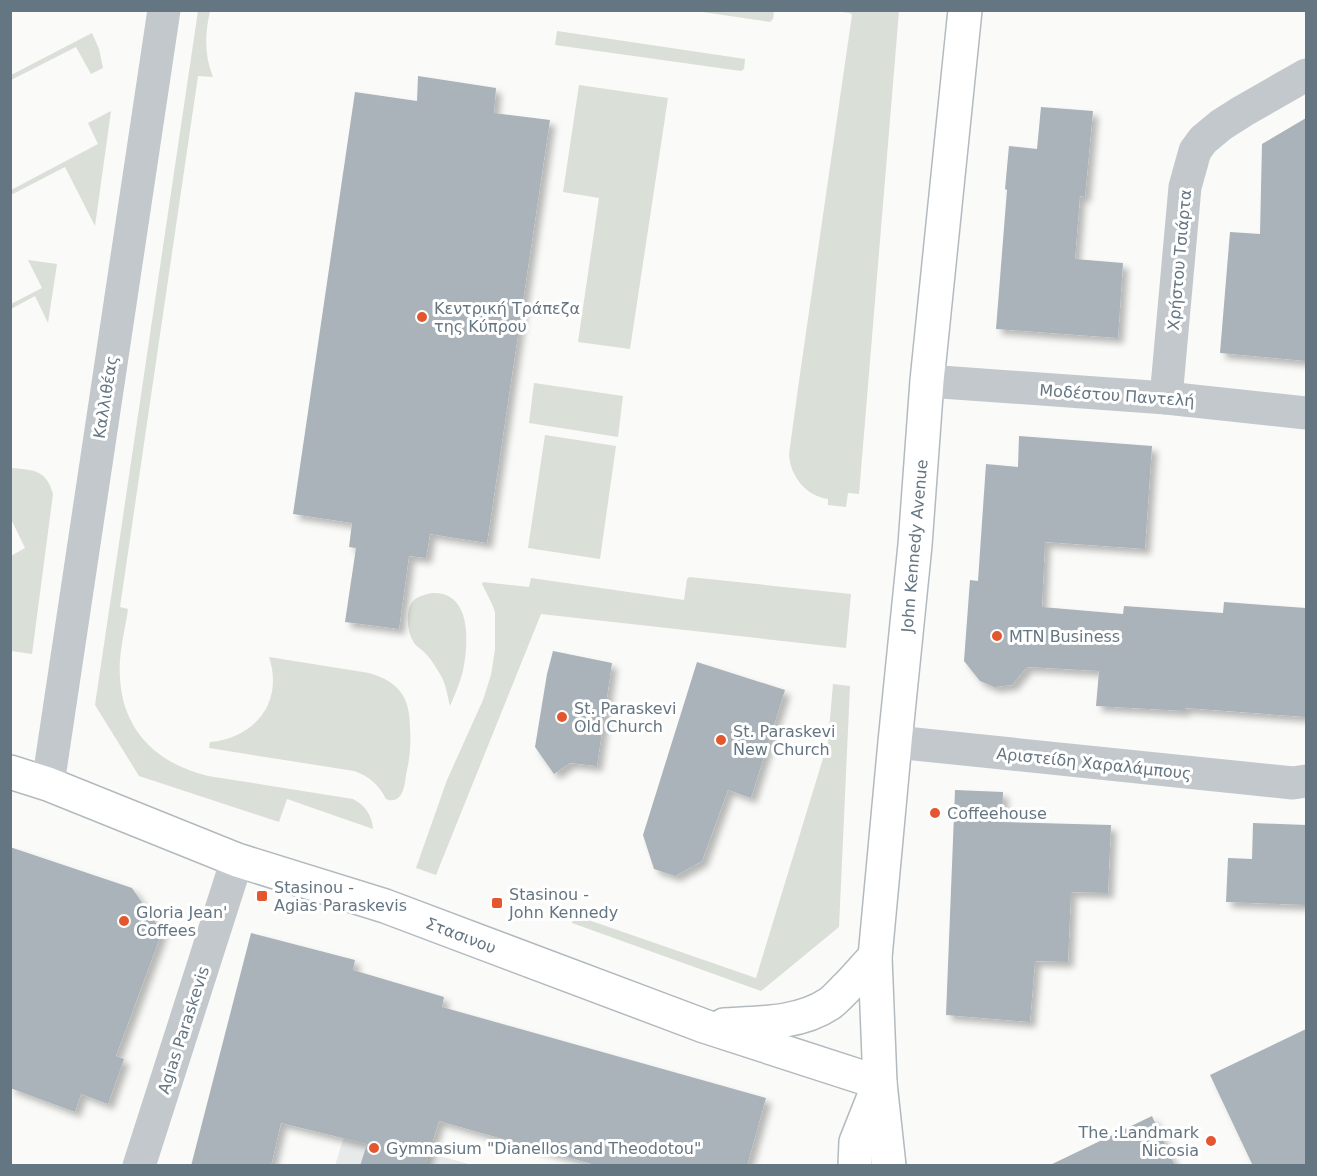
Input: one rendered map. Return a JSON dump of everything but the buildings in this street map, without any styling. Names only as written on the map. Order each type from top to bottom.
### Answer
[{"type":"main road","name":"John Kennedy Avenue","points":[[890,1166],[880,1083],[875,957],[915,545],[927,381],[964,10]]},
{"type":"main road","name":"Στασινου","points":[[10,772],[48,784],[237,860],[385,906],[704,1026],[880,1083]]},
{"type":"main road","points":[[704,1026],[768,1022],[806,1014],[830,1003],[875,957]]},
{"type":"main road","name":"John Kennedy Avenue","points":[[855,1166],[856,1142],[880,1083]]},
{"type":"street","name":"Καλλιθέας","points":[[48,784],[164,10]]},
{"type":"street","name":"Χρήστου Τσιάρτα","points":[[1166,398],[1185,187],[1195,151],[1203,140],[1221,125],[1306,75]]},
{"type":"street","name":"Μοδέστου Παντελή","points":[[927,381],[1166,398],[1306,413]]},
{"type":"street","name":"Αριστείδη Χαραλάμπους","points":[[895,742],[1300,782]]},
{"type":"street","name":"Agias Paraskevis","points":[[140,1166],[237,860]]},
{"type":"shaded area","points":[[774,10],[773,19],[770,22],[696,11]]},
{"type":"shaded area","points":[[198,11],[210,11],[206,44],[213,77],[198,76],[120,607],[128,609],[120,660],[122,696],[136,729],[159,754],[173,763],[208,776],[353,799],[367,811],[373,829],[287,799],[279,822],[139,776],[95,705]]},
{"type":"shaded area","points":[[836,11],[899,11],[859,494],[848,493],[846,507],[828,505],[828,499],[806,489],[792,470],[789,454],[852,15]]},
{"type":"shaded area","points":[[557,31],[745,59],[744,69],[741,71],[555,45]]},
{"type":"shaded area","points":[[92,33],[99,49],[103,68],[91,74],[76,47],[11,80],[11,75]]},
{"type":"shaded area","points":[[579,85],[668,98],[630,349],[578,342],[599,198],[563,192]]},
{"type":"shaded area","points":[[111,111],[95,226],[65,167],[11,195],[11,190],[98,144],[88,123]]},
{"type":"shaded area","points":[[28,260],[57,264],[48,323],[35,296],[11,309],[11,304],[42,288]]},
{"type":"shaded area","points":[[534,383],[623,396],[618,437],[529,423]]},
{"type":"shaded area","points":[[545,435],[616,446],[600,559],[528,548]]},
{"type":"shaded area","points":[[11,468],[38,472],[47,480],[53,494],[32,654],[11,651],[11,556],[25,548],[11,519]]},
{"type":"shaded area","points":[[689,577],[851,594],[846,648],[541,614],[436,875],[416,868],[447,780],[483,700],[491,675],[495,649],[495,612],[483,582],[529,587],[531,578],[684,600]]},
{"type":"shaded area","points":[[432,593],[445,595],[455,601],[465,621],[465,660],[450,706],[442,678],[428,656],[414,643],[408,626],[411,604],[418,597]]},
{"type":"shaded area","points":[[269,657],[369,673],[396,686],[405,700],[410,717],[408,765],[404,788],[399,797],[393,800],[386,799],[373,782],[354,771],[209,748],[210,742],[240,733],[262,715],[269,703],[272,689],[273,673]]},
{"type":"shaded area","points":[[833,684],[850,686],[839,927],[761,991],[572,923],[574,915],[756,978],[828,742]]},
{"type":"shaded area","name":"Gymnasium \"Dianellos and Theodotou\"","points":[[346,1130],[472,1165],[335,1166]]},
{"type":"place","name":"Κεντρική Τράπεζα της Κύπρου","points":[[422,317]]},
{"type":"place","name":"MTN Business","points":[[997,636]]},
{"type":"place","name":"St. Paraskevi Old Church","points":[[562,717]]},
{"type":"place","name":"St. Paraskevi New Church","points":[[721,740]]},
{"type":"place","name":"Coffeehouse","points":[[935,813]]},
{"type":"place","name":"Stasinou - Agias Paraskevis","points":[[262,896]]},
{"type":"place","name":"Stasinou - John Kennedy","points":[[497,903]]},
{"type":"place","name":"Gloria Jean' Coffees","points":[[124,921]]},
{"type":"place","name":"The :Landmark Nicosia","points":[[1211,1141]]},
{"type":"place","name":"Gymnasium \"Dianellos and Theodotou\"","points":[[374,1148]]}]
